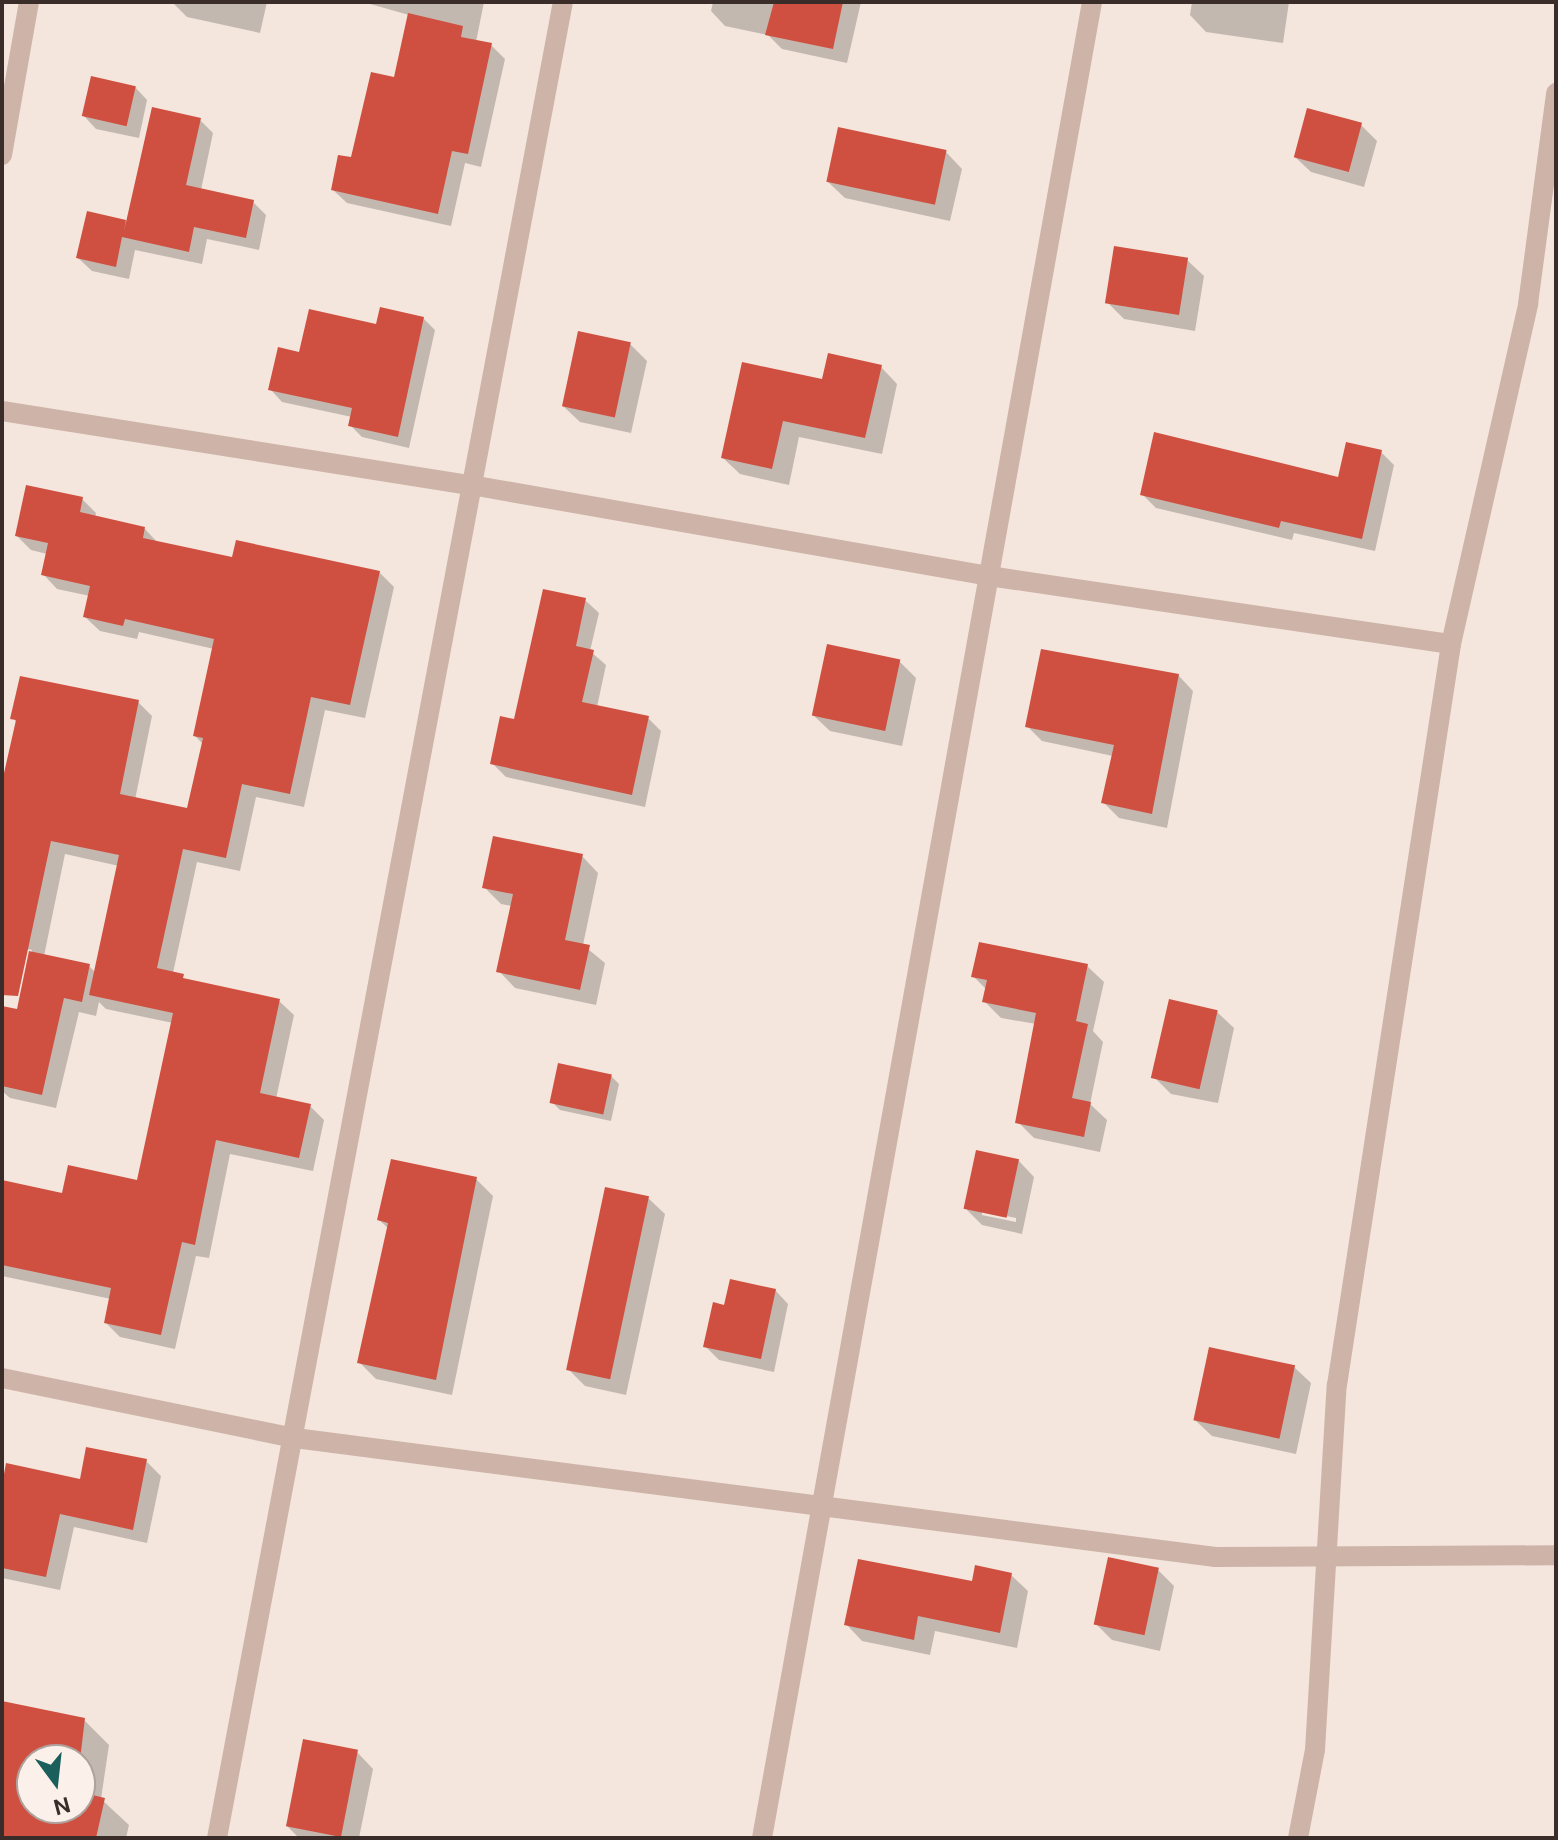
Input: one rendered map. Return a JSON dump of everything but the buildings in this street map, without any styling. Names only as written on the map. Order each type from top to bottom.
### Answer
[{"type":"street","points":[[2,155],[29,2]]},
{"type":"street","points":[[217,1838],[295,1438],[563,2]]},
{"type":"street","points":[[762,1838],[1092,2]]},
{"type":"street","points":[[1298,1838],[1315,1750],[1337,1385],[1451,644],[1528,304],[1556,93]]},
{"type":"street","points":[[2,411],[471,485],[989,576],[1451,644]]},
{"type":"street","points":[[2,1378],[295,1438],[1215,1557],[1556,1555]]}]
